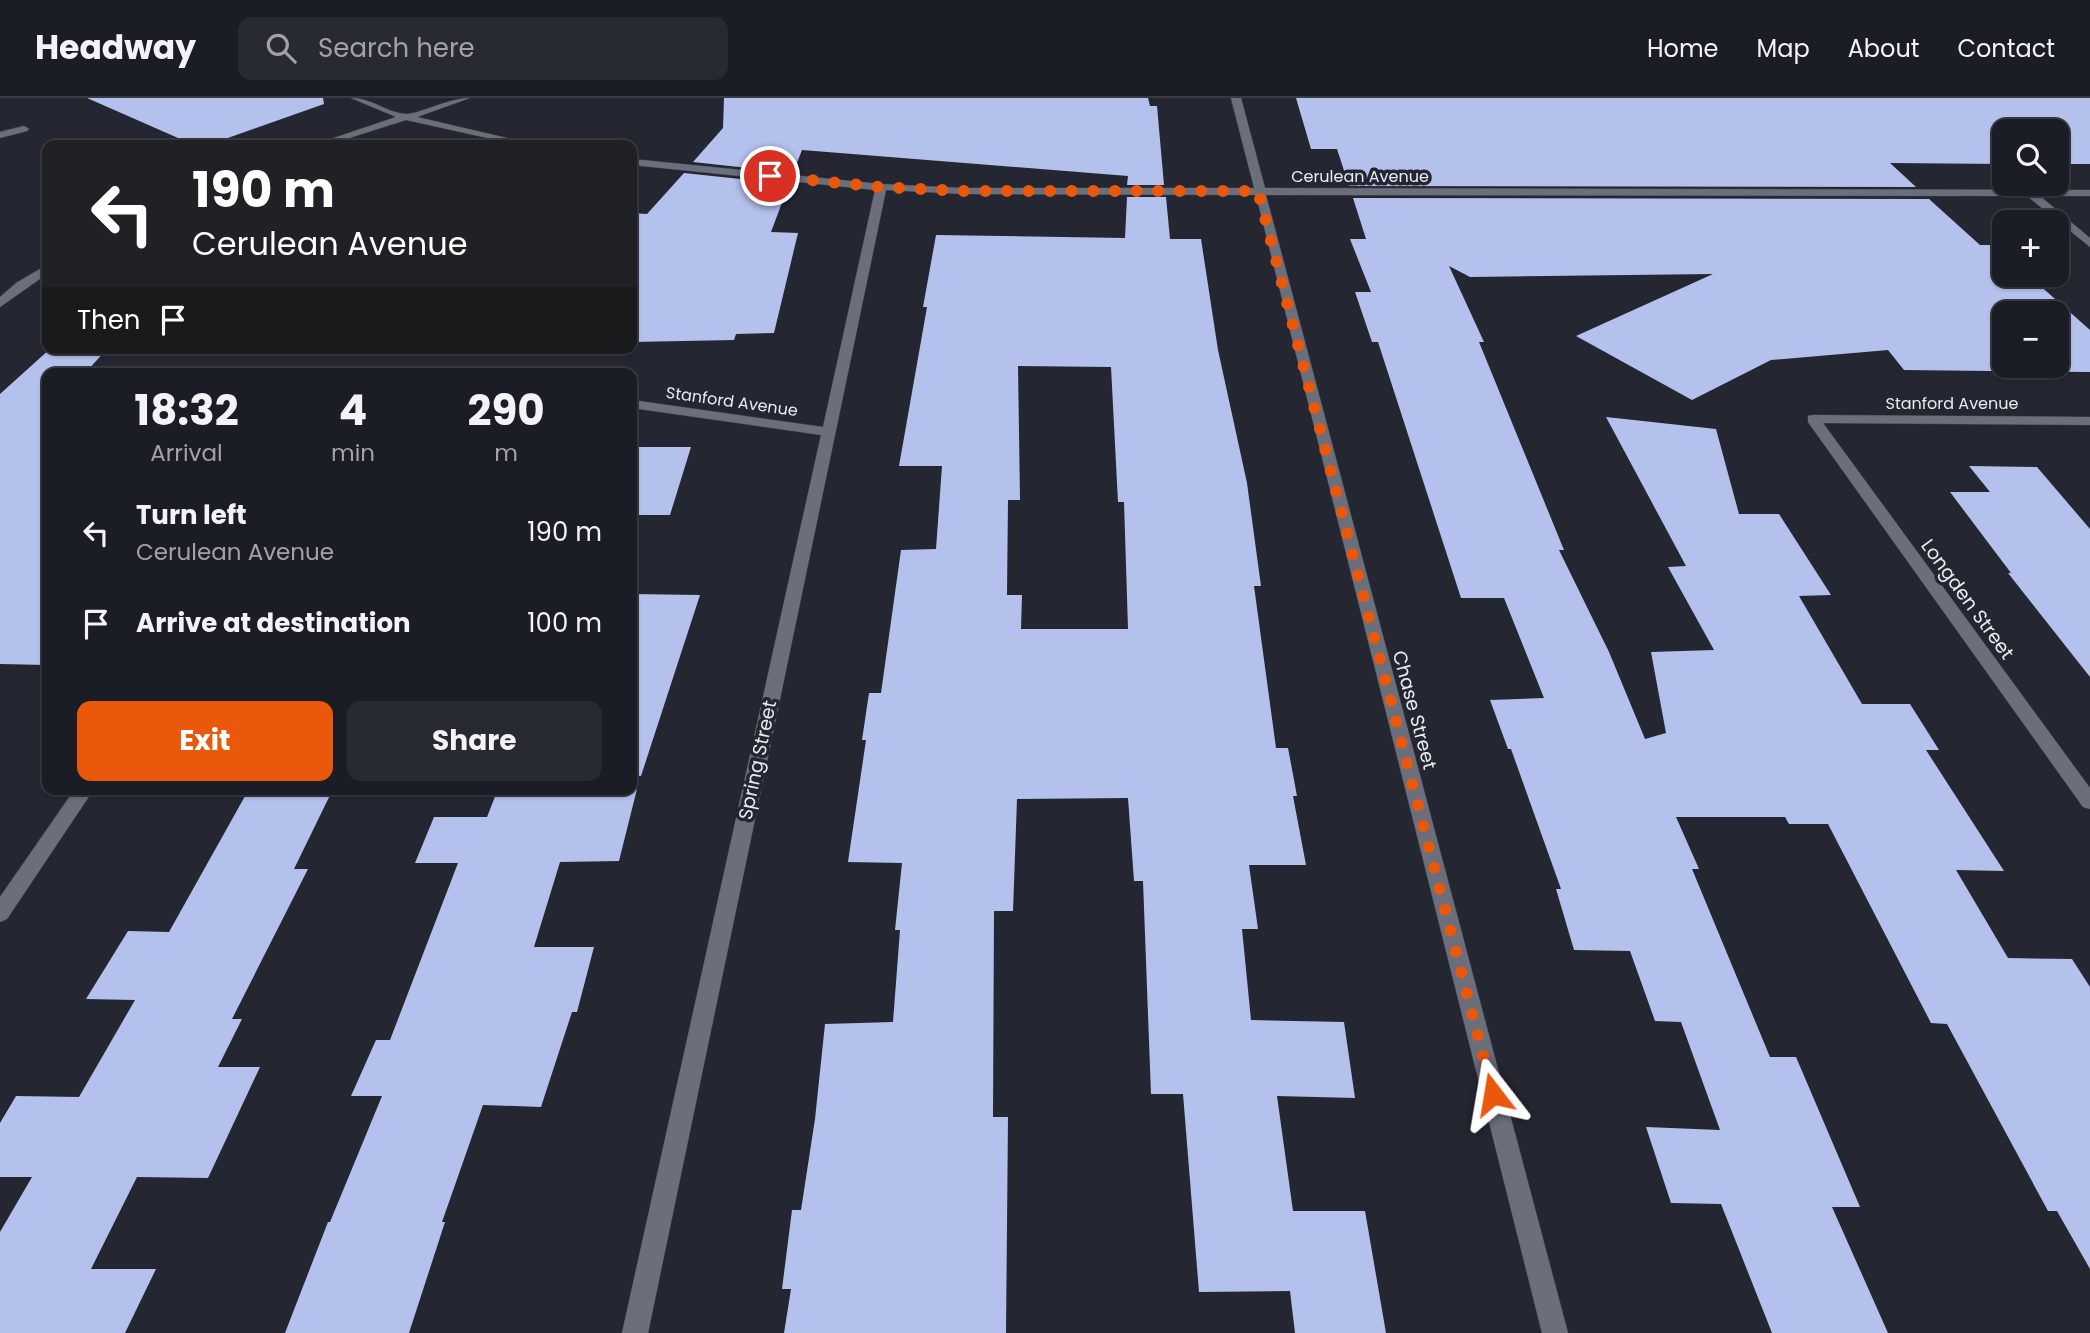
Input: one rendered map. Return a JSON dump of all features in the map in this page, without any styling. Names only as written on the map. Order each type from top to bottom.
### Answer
[{"type":"street","points":[[356,98],[405,117],[509,140]]},
{"type":"street","points":[[334,140],[465,98]]},
{"type":"street","name":"Chase Street","points":[[1236,98],[1555,1333]]},
{"type":"street","points":[[0,135],[24,130]]},
{"type":"street","name":"Cerulean Avenue","points":[[637,163],[881,187],[963,191],[1992,192]]},
{"type":"street","name":"Spring Street","points":[[635,1333],[881,187]]},
{"type":"street","name":"Cerulean Avenue","points":[[2069,192],[2090,192]]},
{"type":"street","points":[[2035,196],[2090,244]]},
{"type":"street","points":[[0,303],[20,286],[42,273]]},
{"type":"street","points":[[0,284],[20,286]]},
{"type":"street","name":"Stanford Avenue","points":[[637,405],[827,432]]},
{"type":"street","name":"Stanford Avenue","points":[[1813,419],[2090,421]]},
{"type":"street","name":"Longden Street","points":[[1813,419],[2090,802]]},
{"type":"street","points":[[0,913],[81,795]]},
{"type":"building","points":[[87,98],[323,98],[324,104],[222,140],[183,140]]},
{"type":"building","points":[[724,98],[1148,98],[1150,106],[1157,106],[1164,185],[1127,185],[1128,176],[802,150],[793,173],[693,162],[723,128]]},
{"type":"building","points":[[1296,98],[2090,98],[2090,164],[2069,164],[2069,119],[1992,119],[1992,164],[1890,163],[1916,187],[1349,186],[1337,149],[1311,149]]},
{"type":"building","points":[[684,173],[789,184],[771,232],[798,233],[774,333],[736,334],[734,340],[637,342],[637,213],[647,214]]},
{"type":"building","points":[[1127,197],[1166,197],[1170,239],[1201,239],[1218,350],[1247,483],[1261,586],[1254,586],[1276,748],[1288,748],[1297,796],[1293,796],[1306,865],[1249,865],[1258,929],[1242,929],[1251,1020],[1344,1022],[1355,1098],[1277,1096],[1293,1211],[1365,1211],[1386,1333],[1295,1333],[1290,1291],[1199,1292],[1183,1094],[1151,1094],[1143,881],[1134,881],[1128,798],[1017,799],[1013,911],[994,911],[993,1117],[1008,1117],[1006,1333],[784,1333],[791,1289],[782,1289],[792,1210],[801,1210],[815,1119],[825,1024],[893,1022],[900,930],[895,930],[902,863],[848,862],[866,740],[862,740],[869,693],[881,693],[901,550],[936,549],[942,466],[899,466],[927,307],[923,307],[936,235],[1125,238]],"holes":[[[1018,366],[1111,367],[1118,502],[1124,502],[1128,629],[1021,629],[1022,595],[1007,595],[1008,500],[1020,500]]]},
{"type":"building","points":[[1353,198],[1929,199],[1980,245],[1992,245],[1992,287],[2042,287],[2057,301],[1992,301],[1992,371],[1904,370],[1888,350],[1771,360],[1692,400],[1576,336],[1713,274],[1470,277],[1449,266],[1484,342],[1479,342],[1564,550],[1559,550],[1609,652],[1645,739],[1666,733],[1651,652],[1714,650],[1668,567],[1686,566],[1606,417],[1716,429],[1739,514],[1779,514],[1831,595],[1799,596],[1862,704],[1910,704],[1939,750],[1926,750],[2004,871],[1956,870],[2008,958],[2072,959],[2090,987],[2090,1269],[2057,1211],[2048,1211],[1947,1024],[1931,1023],[1828,824],[1789,824],[1785,817],[1676,817],[1699,869],[1692,869],[1770,1057],[1796,1057],[1860,1207],[1832,1207],[1888,1333],[1772,1333],[1721,1204],[1671,1203],[1646,1127],[1720,1130],[1681,1022],[1655,1021],[1630,951],[1574,950],[1556,889],[1561,889],[1511,749],[1508,749],[1490,700],[1544,698],[1504,598],[1461,598],[1378,342],[1372,342],[1355,292],[1371,292],[1350,239],[1366,239]]},
{"type":"building","points":[[2069,311],[2090,330],[2090,372],[2069,372]]},
{"type":"building","points":[[44,354],[102,354],[90,368],[42,368],[42,665],[0,664],[0,394]]},
{"type":"building","points":[[637,447],[691,447],[670,515],[637,515]]},
{"type":"building","points":[[1969,466],[2037,467],[2090,529],[2090,677],[2008,573],[2011,573],[1950,492],[1990,492]]},
{"type":"building","points":[[637,594],[700,595],[641,776],[637,776]]},
{"type":"building","points":[[246,795],[330,795],[294,869],[308,869],[232,1019],[242,1019],[218,1067],[260,1067],[208,1178],[137,1177],[91,1269],[156,1269],[125,1333],[0,1333],[0,1232],[32,1177],[0,1177],[0,1123],[16,1096],[79,1097],[135,1000],[86,999],[128,931],[169,932]]},
{"type":"building","points":[[496,795],[636,795],[619,861],[560,862],[534,947],[594,947],[577,1012],[572,1012],[541,1107],[483,1105],[442,1222],[445,1222],[409,1333],[285,1333],[328,1222],[382,1096],[351,1096],[376,1040],[390,1040],[458,863],[415,863],[434,817],[487,817]]},
{"type":"route","points":[[770,176],[881,187],[963,191],[1258,191],[1493,1094]]}]
